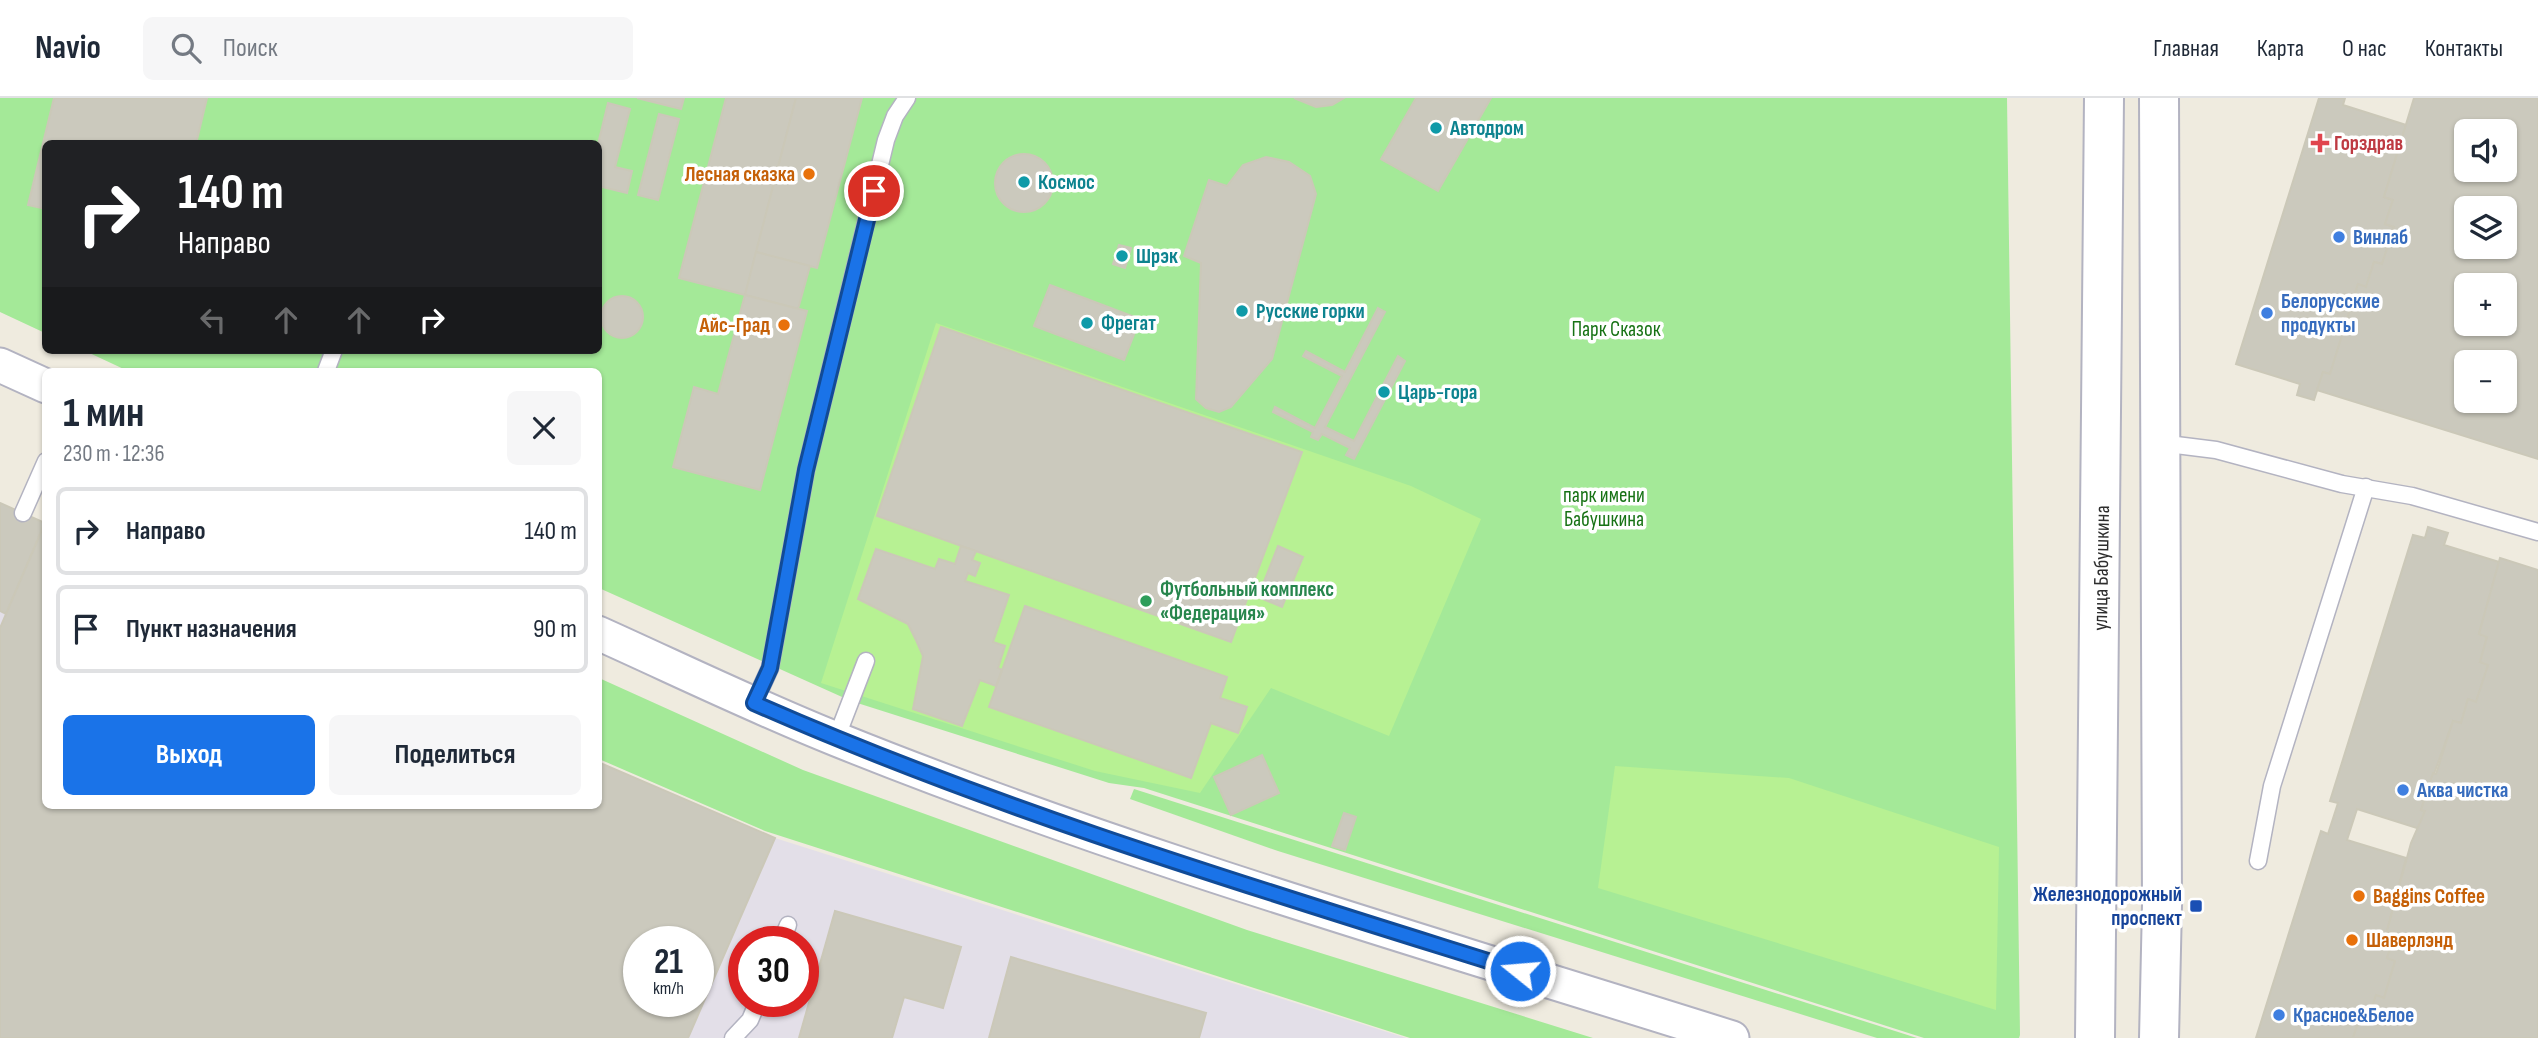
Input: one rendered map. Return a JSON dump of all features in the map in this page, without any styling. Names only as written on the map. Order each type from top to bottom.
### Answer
[{"type":"street","name":"улица Бабушкина","points":[[2095,1038],[2104,98]]},
{"type":"street","points":[[2159,1038],[2162,905],[2158,443],[2160,98]]},
{"type":"street","points":[[0,365],[42,384]]},
{"type":"street","points":[[602,636],[836,739],[999,800],[1256,888],[1732,1038]]},
{"type":"lane","points":[[754,703],[770,668],[806,470],[886,140],[895,116],[907,98]]},
{"type":"lane","points":[[2158,443],[2216,450],[2412,496],[2538,532]]},
{"type":"lane","points":[[23,513],[42,470]]},
{"type":"lane","points":[[2258,861],[2272,786],[2366,487]]},
{"type":"lane","points":[[836,739],[866,661]]},
{"type":"lane","points":[[733,1038],[751,1017]]},
{"type":"shaded area","points":[[0,503],[42,522],[42,809],[602,809],[602,763],[775,838],[1406,1038],[0,1038]]},
{"type":"green space","name":"парк имени Бабушкина","points":[[0,98],[2007,98],[2019,1038],[1924,1038],[1144,788],[1109,783],[851,701],[602,589],[602,368],[122,368],[92,354],[602,354],[602,140],[42,140],[42,332],[0,312]]},
{"type":"green space","name":"Футбольный комплекс «Федерация»","points":[[936,323],[1411,486],[1481,519],[1389,736],[1271,688],[1200,793],[1095,771],[821,683]]},
{"type":"green space","points":[[602,679],[803,770],[1247,930],[1593,1038],[1410,1038],[765,831],[602,760]]},
{"type":"green space","points":[[1615,766],[1789,778],[1999,847],[1996,1010],[1598,888]]},
{"type":"green space","points":[[1134,789],[1917,1038],[1877,1038],[1278,851],[1130,799]]},
{"type":"building","points":[[54,98],[207,98],[197,140],[44,140]]},
{"type":"building","points":[[637,98],[684,98],[681,109]]},
{"type":"building","points":[[726,98],[796,98],[745,295],[679,278]]},
{"type":"building","name":"Лесная сказка","points":[[796,98],[862,98],[817,268],[756,252]]},
{"type":"building","points":[[1294,98],[1344,98],[1332,105],[1316,107]]},
{"type":"building","name":"Автодром","points":[[1416,98],[1491,98],[1438,191],[1381,159]]},
{"type":"building","points":[[2319,98],[2345,98],[2343,105],[2406,125],[2384,197],[2393,200],[2385,224],[2394,227],[2382,264],[2374,262],[2366,287],[2358,284],[2330,374],[2323,372],[2314,400],[2297,395],[2300,384],[2236,364]]},
{"type":"building","points":[[2414,98],[2538,98],[2538,459],[2317,390],[2323,372],[2330,374],[2358,284],[2366,287],[2374,262],[2382,264],[2394,227],[2385,224],[2393,200],[2384,197]]},
{"type":"building","points":[[608,103],[630,109],[615,167],[632,171],[627,193],[602,187],[602,140],[599,140]]},
{"type":"building","points":[[659,114],[679,119],[658,200],[638,195]]},
{"type":"building","points":[[42,147],[42,208],[28,205]]},
{"type":"building","name":"Космос","points":[[1024,154],[1045,162],[1053,183],[1045,204],[1024,212],[1003,204],[995,183],[1003,162]]},
{"type":"building","name":"Русские горки","points":[[1266,157],[1289,162],[1310,176],[1316,194],[1272,359],[1231,407],[1219,412],[1206,408],[1196,399],[1201,263],[1184,256],[1209,180],[1227,186],[1243,165]]},
{"type":"building","name":"Шрэк","points":[[1119,245],[1131,248],[1125,268],[1113,264]]},
{"type":"building","points":[[756,252],[810,266],[798,309],[745,295]]},
{"type":"building","name":"Фрегат","points":[[1050,285],[1140,319],[1124,360],[1034,326]]},
{"type":"building","points":[[745,295],[807,311],[760,490],[673,467],[694,387],[718,394]]},
{"type":"building","points":[[614,298],[630,298],[637,302],[641,309],[641,325],[637,332],[630,336],[614,336],[607,332],[603,325],[603,309],[607,302]]},
{"type":"building","name":"Царь-гора","points":[[1378,308],[1385,312],[1325,427],[1354,441],[1398,356],[1405,361],[1354,459],[1346,455],[1350,448],[1322,434],[1318,440],[1311,437],[1313,432],[1273,412],[1275,407],[1315,428],[1342,376],[1303,356],[1306,351],[1345,372]]},
{"type":"building","points":[[941,327],[1302,452],[1231,642],[877,516]]},
{"type":"building","points":[[0,503],[42,522],[42,530],[6,614],[0,611]]},
{"type":"building","points":[[2428,527],[2448,533],[2444,545],[2499,562],[2479,634],[2487,637],[2480,662],[2488,665],[2476,702],[2468,699],[2461,723],[2453,721],[2421,810],[2425,811],[2420,829],[2357,809],[2347,840],[2406,858],[2387,931],[2395,934],[2387,958],[2395,961],[2384,998],[2376,995],[2368,1020],[2360,1017],[2353,1038],[2256,1038],[2321,831],[2328,834],[2338,803],[2330,801],[2413,535],[2425,538]]},
{"type":"building","points":[[42,530],[42,809],[602,809],[602,764],[775,838],[737,926],[728,926],[728,946],[714,978],[714,926],[623,926],[623,1017],[697,1017],[688,1038],[0,1038],[0,628]]},
{"type":"building","points":[[961,546],[976,551],[972,560],[980,563],[975,576],[968,573],[965,581],[1009,595],[993,642],[1005,646],[998,668],[1002,670],[996,686],[980,680],[962,726],[913,709],[923,656],[908,624],[858,599],[876,549],[935,569],[939,559],[955,564]]},
{"type":"building","points":[[1278,546],[1303,557],[1282,607],[1258,597]]},
{"type":"building","points":[[2500,558],[2538,570],[2538,1038],[2353,1038],[2360,1017],[2368,1020],[2376,995],[2384,998],[2395,961],[2387,958],[2395,934],[2387,931],[2411,843],[2425,811],[2421,810],[2453,721],[2461,723],[2468,699],[2476,702],[2488,665],[2480,662],[2487,637],[2479,634]]},
{"type":"building","points":[[1025,606],[1227,677],[1220,698],[1247,707],[1238,733],[1211,723],[1191,778],[989,707]]},
{"type":"building","points":[[1262,755],[1279,793],[1231,815],[1214,777]]},
{"type":"building","points":[[1344,813],[1356,817],[1345,850],[1332,846]]},
{"type":"building","points":[[835,911],[961,947],[943,1008],[904,997],[892,1038],[799,1038],[805,1017],[819,1017],[819,967]]},
{"type":"building","points":[[1011,957],[1206,1013],[1199,1038],[989,1038]]},
{"type":"place","name":"Автодром","points":[[1436,128]]},
{"type":"place","name":"Горздрав","points":[[2320,143]]},
{"type":"place","name":"Лесная сказка","points":[[809,174]]},
{"type":"place","name":"Космос","points":[[1024,182]]},
{"type":"place","name":"Винлаб","points":[[2339,237]]},
{"type":"place","name":"Шрэк","points":[[1122,256]]},
{"type":"place","name":"Русские горки","points":[[1242,311]]},
{"type":"place","name":"Белорусские продукты","points":[[2267,313]]},
{"type":"place","name":"Фрегат","points":[[1087,323]]},
{"type":"place","name":"Айс-Град","points":[[784,325]]},
{"type":"place","name":"Царь-гора","points":[[1384,392]]},
{"type":"place","name":"Футбольный комплекс «Федерация»","points":[[1146,601]]},
{"type":"place","name":"Аква чистка","points":[[2403,790]]},
{"type":"place","name":"Baggins Coffee","points":[[2359,896]]},
{"type":"place","name":"Железнодорожный проспект","points":[[2196,906]]},
{"type":"place","name":"Шаверлэнд","points":[[2352,940]]},
{"type":"place","name":"Красное&Белое","points":[[2279,1015]]},
{"type":"route","points":[[874,191],[806,470],[770,668],[754,703],[836,739],[999,800],[1256,888],[1520,971]]},
{"type":"park label","name":"Парк Сказок","points":[[1616,329]]}]
